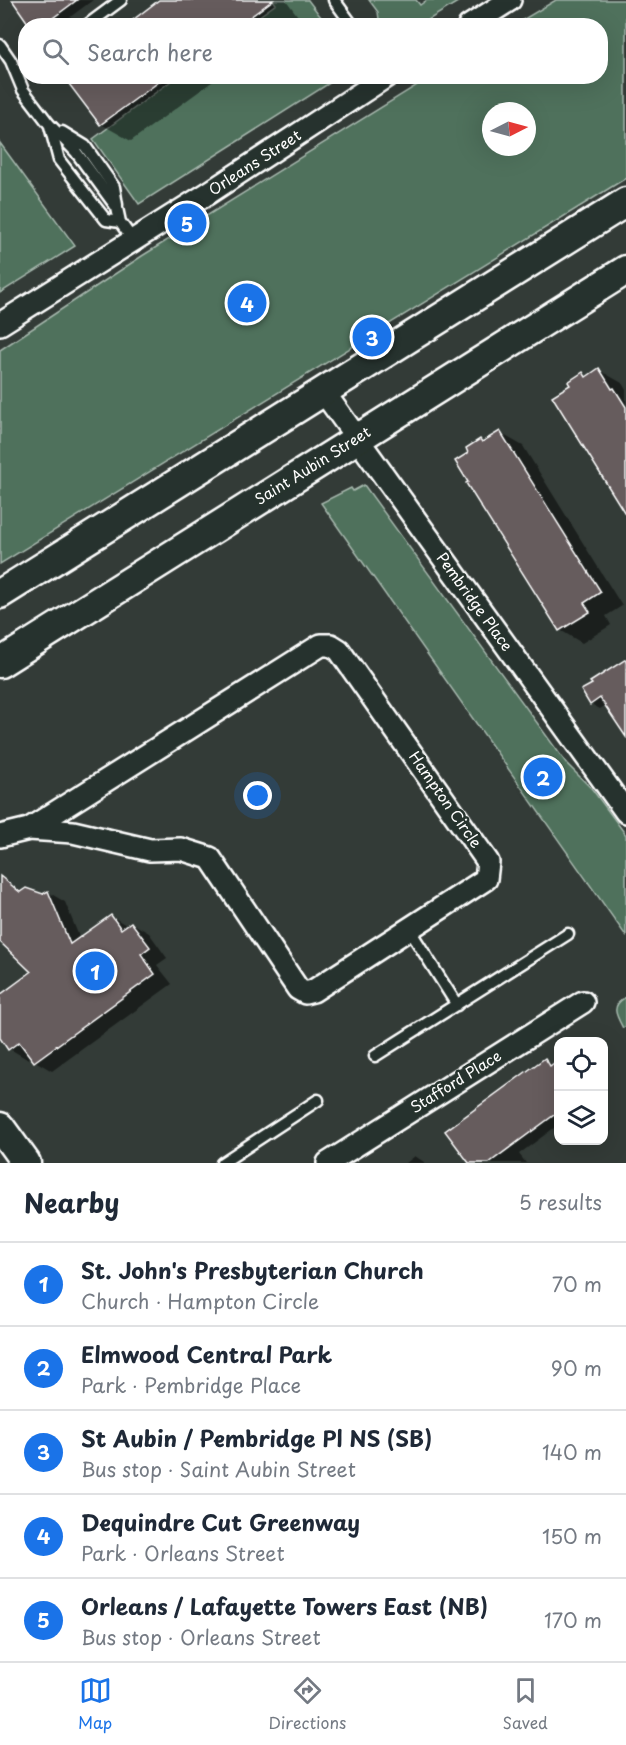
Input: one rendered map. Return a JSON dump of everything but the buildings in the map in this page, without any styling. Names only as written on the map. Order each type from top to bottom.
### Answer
[{"type":"main road","points":[[0,594],[626,201]]},
{"type":"main road","name":"Saint Aubin Street","points":[[0,663],[626,270]]},
{"type":"main road","points":[[0,1127],[26,1163]]},
{"type":"street","points":[[482,18],[510,0]]},
{"type":"street","name":"Orleans Street","points":[[0,324],[207,194],[375,84]]},
{"type":"street","name":"Pembridge Place","points":[[323,391],[626,812]]},
{"type":"street","name":"Hampton Circle","points":[[321,645],[331,645],[339,650],[488,862],[486,879],[314,991],[305,993],[298,990],[210,858],[181,849],[150,850],[73,832],[29,829],[321,645]]},
{"type":"street","points":[[0,836],[29,829]]},
{"type":"street","name":"Stafford Place","points":[[328,1163],[583,1002]]},
{"type":"lane","points":[[96,18],[120,0]]},
{"type":"lane","points":[[334,0],[347,18]]},
{"type":"lane","points":[[0,45],[18,69]]},
{"type":"lane","points":[[22,84],[23,90],[49,124],[76,152],[117,208],[120,222],[133,240]]},
{"type":"lane","points":[[49,124],[59,160],[106,220],[120,222]]},
{"type":"lane","points":[[409,929],[457,1005]]},
{"type":"lane","points":[[375,1056],[568,934]]},
{"type":"lane","points":[[222,1163],[318,1100]]},
{"type":"green space","points":[[273,0],[308,0],[322,18],[257,18],[276,4]]},
{"type":"green space","points":[[369,0],[416,0],[420,5],[427,0],[461,0],[431,18],[379,18],[378,12]]},
{"type":"green space","points":[[556,0],[626,0],[626,178],[0,564],[0,350],[142,256],[419,84],[608,84],[608,18],[526,18]]},
{"type":"green space","points":[[167,84],[328,84],[139,204],[93,139]]},
{"type":"green space","points":[[0,143],[75,246],[0,293]]},
{"type":"green space","points":[[364,485],[567,764],[592,789],[626,835],[626,936],[321,503],[351,488],[353,491]]},
{"type":"green space","points":[[626,997],[626,1026],[623,1028],[616,1007]]},
{"type":"place","name":"Orleans / Lafayette Towers East (NB)","points":[[187,223]]},
{"type":"place","name":"Dequindre Cut Greenway","points":[[247,303]]},
{"type":"place","name":"St Aubin / Pembridge Pl NS (SB)","points":[[372,337]]},
{"type":"place","name":"Elmwood Central Park","points":[[543,777]]},
{"type":"place","name":"St. John's Presbyterian Church","points":[[95,971]]}]
